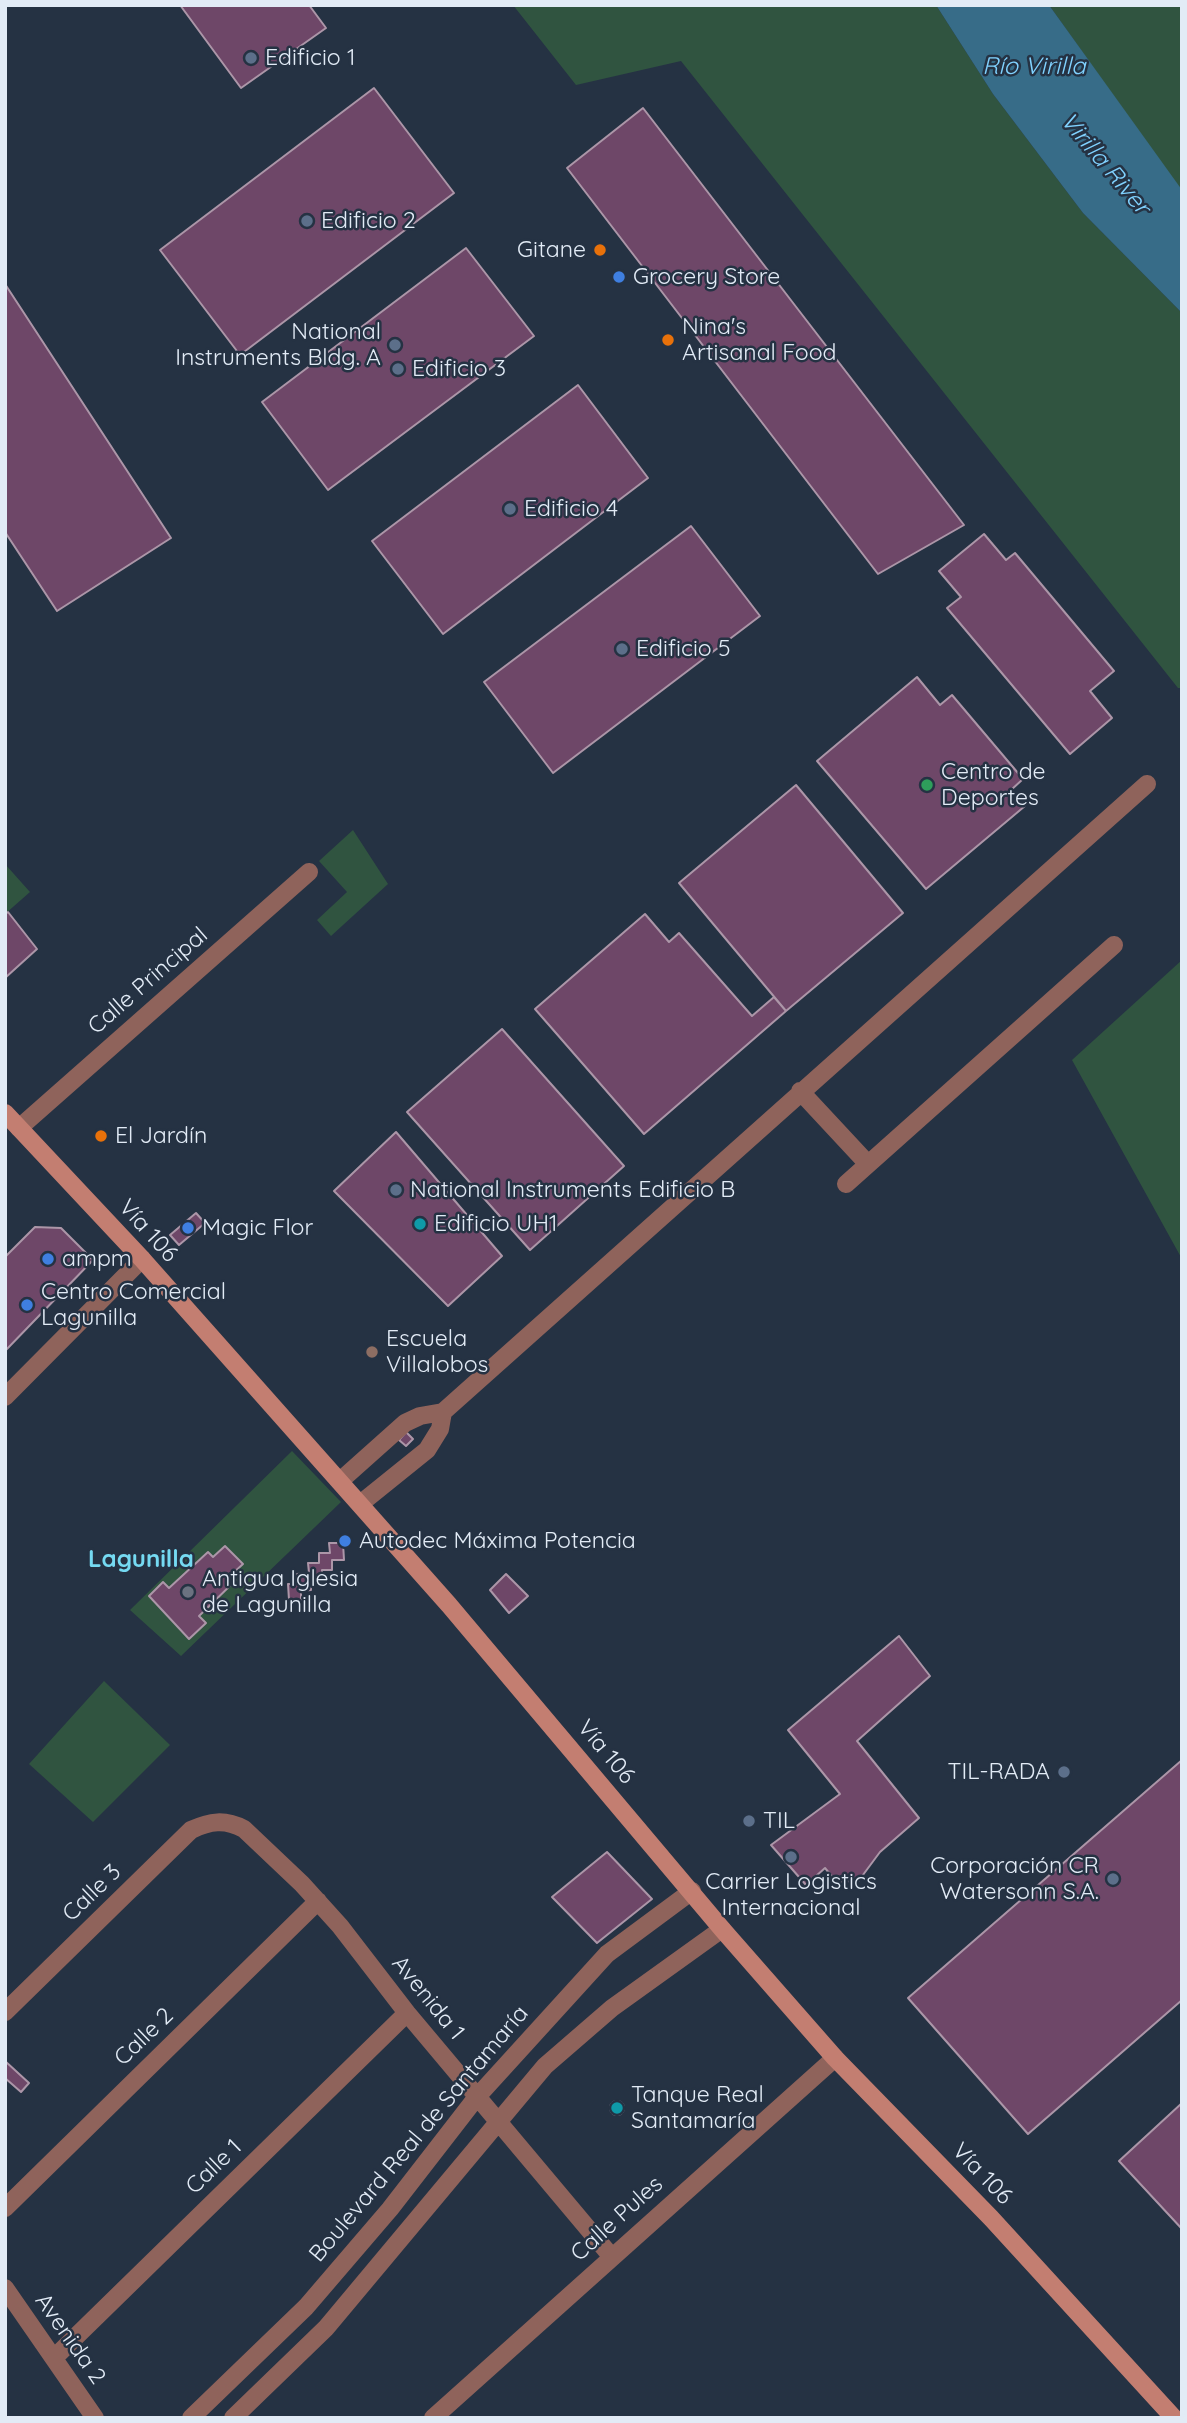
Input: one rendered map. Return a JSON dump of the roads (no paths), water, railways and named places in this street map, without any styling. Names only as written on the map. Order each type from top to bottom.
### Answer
[{"type":"main road","name":"Vía 106","points":[[5,1113],[142,1259],[340,1481],[449,1605],[722,1929],[835,2057],[991,2218],[1174,2418]]},
{"type":"street","points":[[340,1481],[405,1423],[420,1416],[443,1412],[1147,784]]},
{"type":"street","name":"Calle Principal","points":[[19,1128],[309,872]]},
{"type":"street","points":[[846,1184],[1114,945]]},
{"type":"street","points":[[800,1091],[867,1163]]},
{"type":"street","points":[[5,1397],[142,1259]]},
{"type":"street","points":[[360,1504],[427,1450],[440,1429],[443,1412]]},
{"type":"street","name":"Avenida 1","points":[[220,1822],[232,1823],[244,1829],[318,1901],[477,2098],[611,2256]]},
{"type":"street","name":"Calle 3","points":[[5,2012],[191,1830],[220,1822]]},
{"type":"street","name":"Boulevard Real de Santamaría","points":[[191,2418],[306,2307],[390,2209],[477,2098],[607,1954],[692,1891]]},
{"type":"street","name":"Calle 2","points":[[5,2208],[318,1901]]},
{"type":"street","points":[[233,2418],[326,2328],[545,2066],[612,2008],[722,1929]]},
{"type":"street","name":"Calle 1","points":[[55,2357],[407,2013]]},
{"type":"street","name":"Calle Pules","points":[[433,2418],[835,2057]]},
{"type":"street","name":"Avenida 2","points":[[5,2288],[95,2418]]},
{"type":"water","name":"Río Virilla","points":[[936,5],[1049,5],[1182,190],[1182,313],[1083,213],[993,94]]},
{"type":"place","name":"Edificio 1","points":[[251,58]]},
{"type":"place","name":"Edificio 2","points":[[307,221]]},
{"type":"place","name":"Gitane","points":[[600,250]]},
{"type":"place","name":"Grocery Store","points":[[619,277]]},
{"type":"place","name":"Nina's Artisanal Food","points":[[668,340]]},
{"type":"place","name":"National Instruments Bldg. A","points":[[395,345]]},
{"type":"place","name":"Edificio 3","points":[[398,369]]},
{"type":"place","name":"Edificio 4","points":[[510,509]]},
{"type":"place","name":"Edificio 5","points":[[622,649]]},
{"type":"place","name":"Centro de Deportes","points":[[927,785]]},
{"type":"place","name":"El Jardín","points":[[101,1136]]},
{"type":"place","name":"National Instruments Edificio B","points":[[396,1190]]},
{"type":"place","name":"Edificio UH1","points":[[420,1224]]},
{"type":"place","name":"Magic Flor","points":[[188,1228]]},
{"type":"place","name":"ampm","points":[[48,1259]]},
{"type":"place","name":"Centro Comercial Lagunilla","points":[[27,1305]]},
{"type":"place","name":"Escuela Villalobos","points":[[372,1352]]},
{"type":"place","name":"Autodec Máxima Potencia","points":[[345,1541]]},
{"type":"place","name":"Antigua Iglesia de Lagunilla","points":[[188,1592]]},
{"type":"place","name":"TIL-RADA","points":[[1064,1772]]},
{"type":"place","name":"TIL","points":[[749,1821]]},
{"type":"place","name":"Carrier Logistics Internacional","points":[[791,1857]]},
{"type":"place","name":"Corporación CR Watersonn S.A.","points":[[1113,1879]]},
{"type":"place","name":"Tanque Real Santamaría","points":[[617,2108]]},
{"type":"district","name":"Lagunilla","points":[[141,1560]]},
{"type":"water label","name":"Virilla River","points":[[1105,164]]}]
